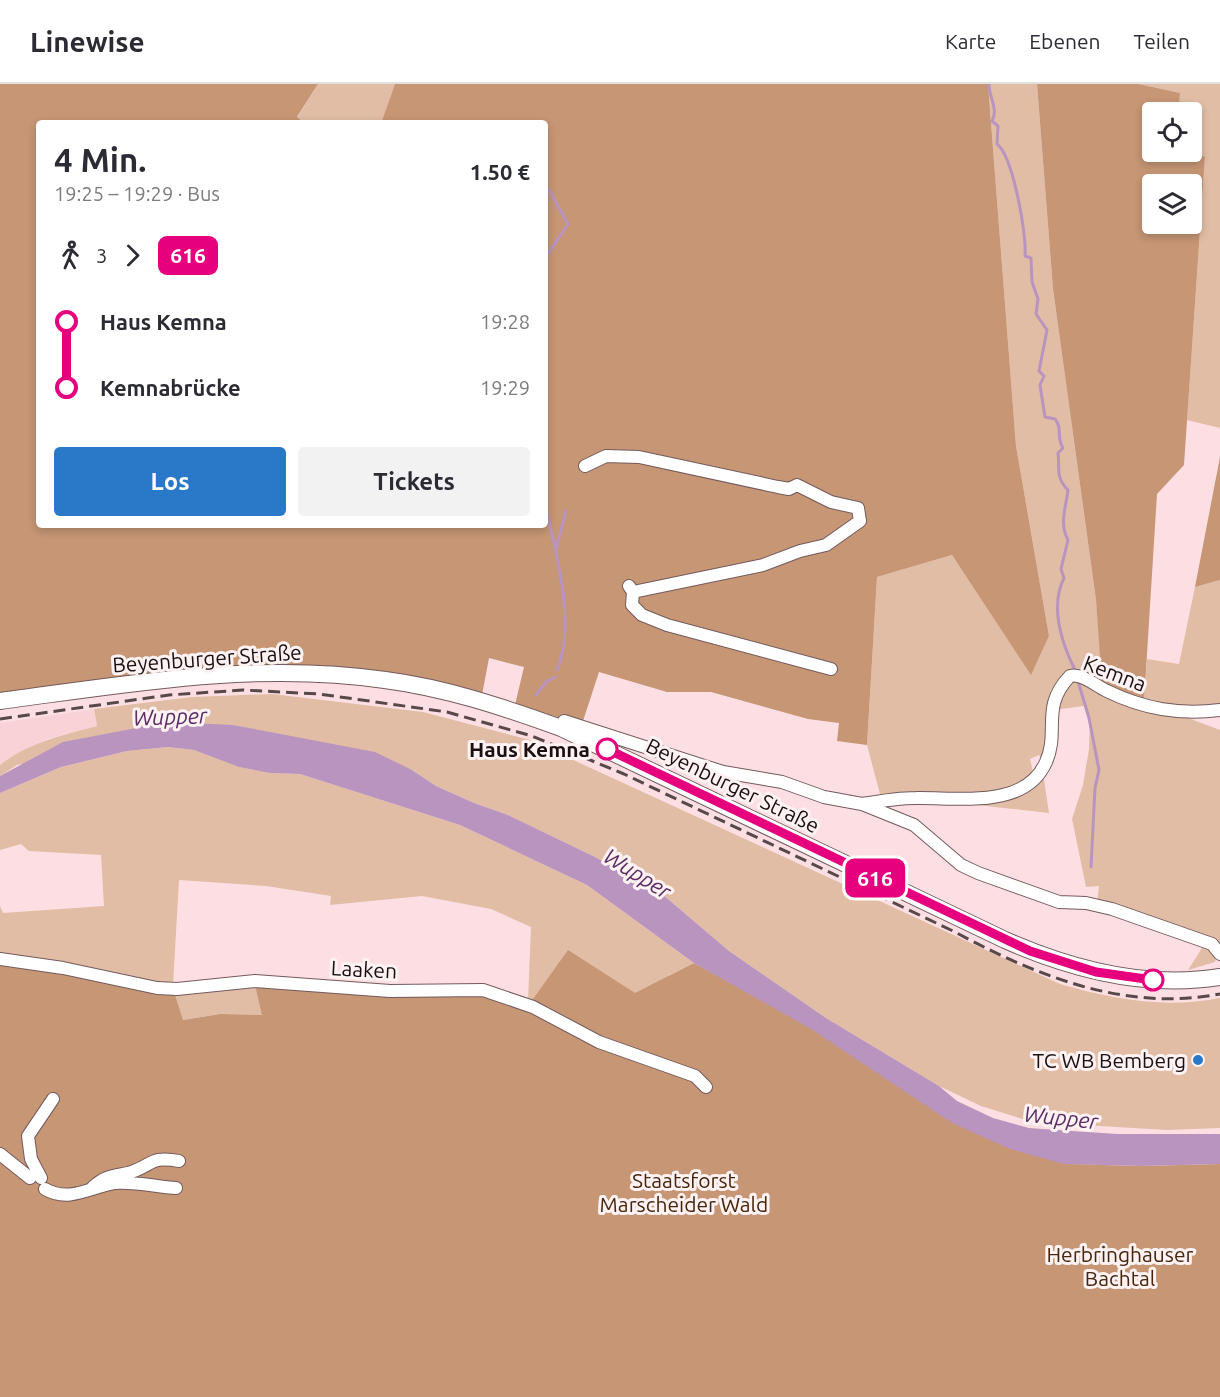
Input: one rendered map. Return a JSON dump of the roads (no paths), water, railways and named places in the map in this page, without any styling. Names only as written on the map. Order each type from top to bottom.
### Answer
[{"type":"main road","name":"Beyenburger Straße","points":[[0,701],[242,673],[320,673],[384,680],[435,689],[509,709],[561,728],[1005,940],[1054,961],[1096,972],[1135,978],[1193,980],[1220,978]]},
{"type":"street","points":[[585,466],[606,456],[639,457],[789,489],[797,485],[831,501],[858,508],[860,521],[826,545],[800,551],[764,565],[631,589],[632,605],[637,610],[667,625],[755,651],[831,669]]},
{"type":"street","name":"Kemna","points":[[862,804],[909,798],[990,797],[1015,790],[1041,770],[1047,761],[1051,734],[1050,708],[1070,676],[1081,676],[1106,691],[1151,708],[1173,712],[1220,710]]},
{"type":"street","name":"Kemna","points":[[561,728],[564,721],[723,772],[782,782],[824,797],[862,804],[914,825],[961,865],[978,873],[1059,902],[1086,903],[1112,909],[1212,944],[1220,954]]},
{"type":"street","name":"Laaken","points":[[0,959],[63,968],[157,988],[255,981],[390,991],[461,989],[493,992],[532,1007],[599,1042],[695,1076],[706,1087]]},
{"type":"street","points":[[39,1182],[31,1160],[28,1136],[52,1099]]},
{"type":"street","points":[[0,1154],[53,1194],[88,1192],[115,1183],[177,1188]]},
{"type":"street","points":[[88,1192],[107,1176],[128,1173],[156,1159],[179,1161]]},
{"type":"waterway","points":[[989,84],[994,107],[992,121],[998,126],[997,144],[1003,151],[1013,179],[1021,214],[1025,256],[1031,258],[1032,282],[1038,299],[1036,314],[1047,330],[1039,371],[1044,376],[1040,385],[1045,417],[1055,419],[1059,426],[1063,448],[1058,453],[1059,472],[1061,481],[1068,490],[1064,522],[1068,540],[1061,569],[1064,578],[1058,601],[1059,626],[1076,672]]},
{"type":"waterway","points":[[548,254],[568,224],[549,190]]},
{"type":"waterway","points":[[556,549],[566,511]]},
{"type":"waterway","points":[[548,518],[565,609],[563,651],[557,670]]},
{"type":"waterway","points":[[536,695],[546,682],[555,677]]},
{"type":"waterway","points":[[1078,681],[1089,718],[1099,770],[1095,788],[1091,867]]},
{"type":"railway","points":[[0,719],[169,695],[243,690],[319,694],[447,712],[532,736],[624,774],[986,948],[1050,976],[1116,994],[1150,998],[1185,998],[1220,994]]},
{"type":"place","name":"Haus Kemna","points":[[607,749]]},
{"type":"place","name":"TC WB Bemberg","points":[[1198,1060]]},
{"type":"water label","name":"Wupper","points":[[170,716]]},
{"type":"water label","name":"Wupper","points":[[638,873]]},
{"type":"water label","name":"Wupper","points":[[1061,1117]]},
{"type":"park label","name":"Staatsforst Marscheider Wald","points":[[684,1192]]},
{"type":"park label","name":"Herbringhauser Bachtal","points":[[1120,1266]]}]
